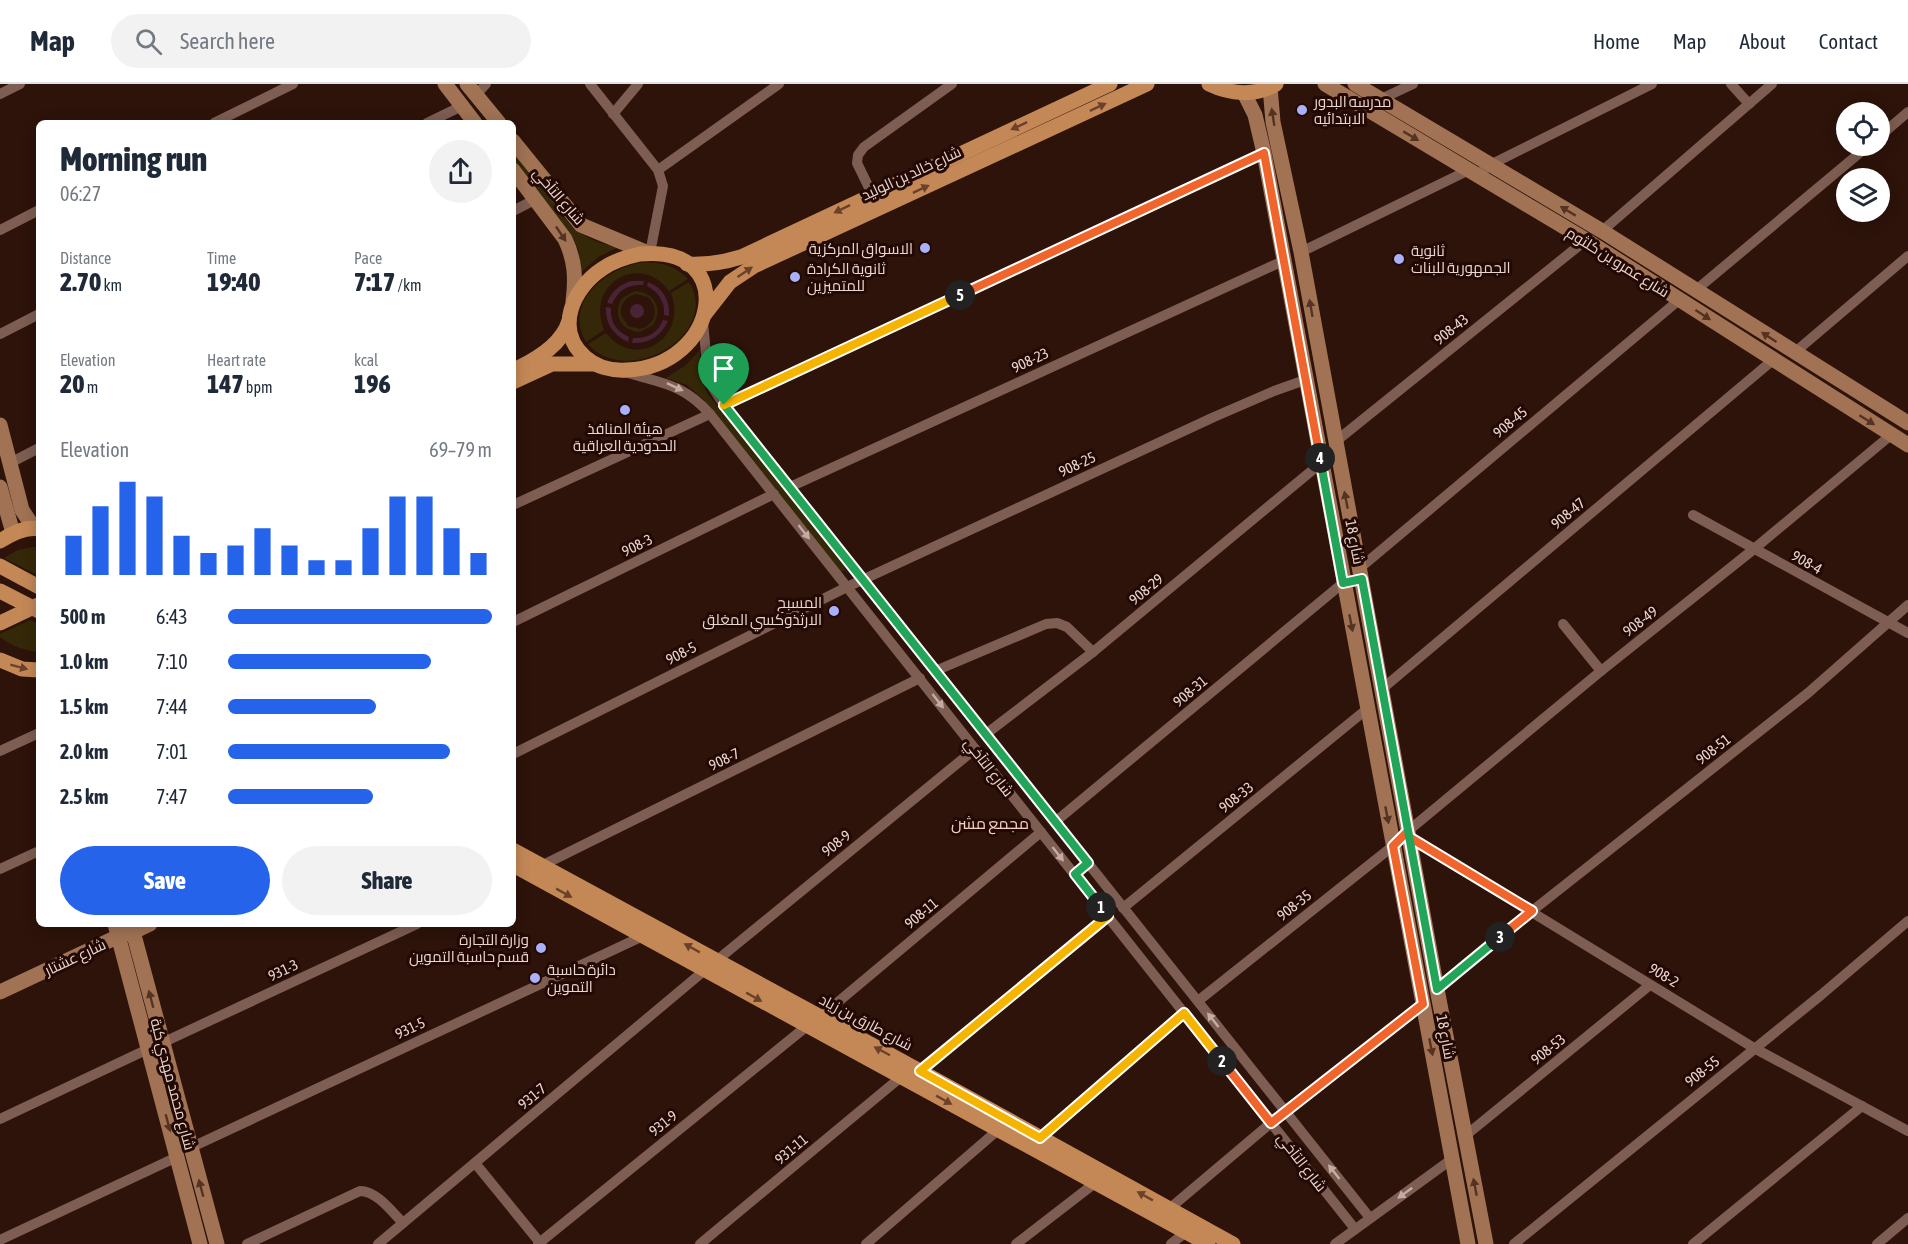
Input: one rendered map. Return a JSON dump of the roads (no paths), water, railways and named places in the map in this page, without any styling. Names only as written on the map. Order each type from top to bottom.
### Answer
[{"type":"main road","name":"شارع خالد بن الوليد","points":[[687,264],[720,263],[741,257],[1110,84]]},
{"type":"main road","name":"شارع خالد بن الوليد","points":[[704,318],[730,282],[754,266],[1147,84]]},
{"type":"main road","points":[[1209,84],[1227,91],[1244,93],[1273,86]]},
{"type":"main road","points":[[516,369],[534,361],[560,338],[569,321],[573,302],[587,281],[607,265],[631,256],[649,253],[673,256],[694,269],[703,282],[707,298],[704,318],[689,343],[669,358],[645,368],[619,370],[588,360],[577,348],[570,333],[569,321]]},
{"type":"main road","points":[[516,381],[552,364],[596,364]]},
{"type":"main road","points":[[7,537],[36,529]]},
{"type":"main road","points":[[0,566],[34,598]]},
{"type":"main road","points":[[0,581],[34,598]]},
{"type":"main road","points":[[0,591],[34,598]]},
{"type":"main road","points":[[0,607],[34,598]]},
{"type":"main road","points":[[0,623],[34,598]]},
{"type":"main road","points":[[0,660],[22,669],[36,670]]},
{"type":"main road","name":"شارع طارق بن زياد","points":[[516,852],[710,965],[814,1022],[901,1077],[1208,1244]]},
{"type":"main road","name":"شارع طارق بن زياد","points":[[518,872],[643,936],[710,965]]},
{"type":"main road","name":"شارع طارق بن زياد","points":[[814,1022],[920,1071],[1233,1244]]},
{"type":"street","points":[[0,94],[20,84]]},
{"type":"street","points":[[220,120],[293,84]]},
{"type":"street","points":[[445,84],[473,120]]},
{"type":"street","points":[[590,84],[658,170],[663,186],[649,253]]},
{"type":"street","points":[[613,114],[638,84]]},
{"type":"street","points":[[658,170],[778,84]]},
{"type":"street","points":[[872,194],[857,163],[858,154],[864,147],[952,84]]},
{"type":"street","name":"شارع عمرو بن كلثوم","points":[[1325,84],[1586,240],[1908,445]]},
{"type":"street","name":"شارع عمرو بن كلثوم","points":[[1355,84],[1602,231],[1908,423]]},
{"type":"street","points":[[1381,99],[1413,84]]},
{"type":"street","points":[[1301,252],[1492,164],[1652,84]]},
{"type":"street","points":[[1731,84],[1749,105]]},
{"type":"street","points":[[1602,231],[1773,84]]},
{"type":"street","name":"شارع 18","points":[[1273,86],[1273,122],[1301,252],[1485,1240]]},
{"type":"street","points":[[476,88],[497,120]]},
{"type":"street","name":"شارع 18","points":[[1244,93],[1256,115],[1264,153],[1467,1241]]},
{"type":"street","points":[[433,120],[462,106]]},
{"type":"street","points":[[1890,127],[1908,112]]},
{"type":"street","name":"شارع التآخي","points":[[516,145],[581,225],[649,253]]},
{"type":"street","points":[[724,405],[1264,153]]},
{"type":"street","points":[[1696,290],[1856,156]]},
{"type":"street","name":"شارع التآخي","points":[[516,174],[565,239],[571,252],[575,281],[573,302]]},
{"type":"street","points":[[516,210],[536,200]]},
{"type":"street","points":[[0,230],[36,212]]},
{"type":"street","name":"908-43","points":[[1335,442],[1586,240]]},
{"type":"street","points":[[1794,353],[1908,256]]},
{"type":"street","name":"908-23","points":[[790,487],[1283,261]]},
{"type":"street","name":"908-45","points":[[1361,573],[1679,300]]},
{"type":"street","points":[[0,334],[36,316]]},
{"type":"street","name":"شارع التآخي","points":[[704,318],[708,375],[724,405],[1370,1218]]},
{"type":"street","name":"908-47","points":[[1382,689],[1773,360]]},
{"type":"street","name":"شارع التآخي","points":[[619,370],[664,382],[681,390],[696,398],[710,414],[1355,1229]]},
{"type":"street","points":[[1305,378],[1322,372]]},
{"type":"street","name":"908-25","points":[[863,580],[1214,417],[1305,378]]},
{"type":"street","points":[[516,504],[710,414]]},
{"type":"street","points":[[0,425],[22,510],[36,528]]},
{"type":"street","name":"908-49","points":[[1408,834],[1600,671],[1754,549],[1891,435]]},
{"type":"street","points":[[10,463],[36,450]]},
{"type":"street","name":"908-29","points":[[986,734],[1093,652],[1321,463]]},
{"type":"street","points":[[0,488],[7,537]]},
{"type":"street","name":"908-3","points":[[516,621],[774,494]]},
{"type":"street","name":"908-4","points":[[1693,515],[1908,633]]},
{"type":"street","points":[[1343,583],[1361,573]]},
{"type":"street","name":"908-5","points":[[516,752],[863,580]]},
{"type":"street","name":"908-31","points":[[1055,822],[1343,583]]},
{"type":"street","name":"908-51","points":[[1437,989],[1808,693],[1908,605]]},
{"type":"street","points":[[936,671],[1046,624],[1057,623],[1066,627],[1093,652]]},
{"type":"street","points":[[1563,624],[1600,671]]},
{"type":"street","name":"908-7","points":[[541,866],[920,678]]},
{"type":"street","name":"908-33","points":[[1124,908],[1367,709]]},
{"type":"street","points":[[0,751],[36,734]]},
{"type":"street","name":"908-9","points":[[710,965],[975,749]]},
{"type":"street","name":"908-11","points":[[814,1022],[1041,832]]},
{"type":"street","name":"908-2","points":[[1408,834],[1754,1048],[1908,1131]]},
{"type":"street","name":"908-35","points":[[1198,1001],[1408,834]]},
{"type":"street","points":[[0,869],[36,852]]},
{"type":"street","points":[[1075,874],[1088,863]]},
{"type":"street","points":[[920,1071],[1108,916]]},
{"type":"street","name":"908-55","points":[[1514,1244],[1821,995],[1908,921]]},
{"type":"street","name":"931-3","points":[[162,1042],[411,927]]},
{"type":"street","name":"شارع عشتار","points":[[0,992],[125,929]]},
{"type":"street","name":"شارع محمد مهدي كبة","points":[[125,929],[162,1042],[165,1086],[177,1156],[201,1244]]},
{"type":"street","name":"شارع محمد مهدي كبة","points":[[125,929],[148,1049],[190,1148],[217,1244]]},
{"type":"street","name":"931-5","points":[[190,1148],[643,936]]},
{"type":"street","name":"931-7","points":[[378,1244],[710,965]]},
{"type":"street","name":"908-53","points":[[1465,1136],[1650,985]]},
{"type":"street","points":[[1169,1209],[1285,1111],[1423,1004]]},
{"type":"street","points":[[1040,1138],[1184,1013]]},
{"type":"street","name":"931-9","points":[[540,1243],[814,1022]]},
{"type":"street","points":[[0,1119],[148,1049]]},
{"type":"street","name":"931-11","points":[[700,1244],[901,1077]]},
{"type":"street","points":[[1693,1244],[1862,1106]]},
{"type":"street","points":[[866,1244],[998,1130]]},
{"type":"street","points":[[0,1240],[177,1156]]},
{"type":"street","points":[[1335,1244],[1452,1159]]},
{"type":"street","points":[[476,1163],[540,1243]]},
{"type":"street","points":[[1016,1244],[1095,1183]]},
{"type":"street","points":[[247,1244],[360,1191],[373,1195],[403,1223]]},
{"type":"street","points":[[1877,1244],[1908,1218]]},
{"type":"street","points":[[1171,1244],[1186,1232]]},
{"type":"street","points":[[1467,1241],[1485,1240]]},
{"type":"place","name":"مدرسه البدور الابتدائيه","points":[[1302,110]]},
{"type":"place","name":"الاسواق المركزية","points":[[925,248]]},
{"type":"place","name":"ثانوية الجمهورية للبنات","points":[[1399,259]]},
{"type":"place","name":"ثانوية الكرادة للمتميزين","points":[[795,277]]},
{"type":"place","name":"هيئة المنافذ الحدودية العراقية","points":[[625,410]]},
{"type":"place","name":"المسبح الارثذوكسي المغلق","points":[[834,611]]},
{"type":"place","name":"وزارة التجارة قسم حاسبة التموين","points":[[541,948]]},
{"type":"place","name":"دائرة حاسبة التموين","points":[[535,978]]},
{"type":"district","name":"مجمع مشن","points":[[990,823]]}]
